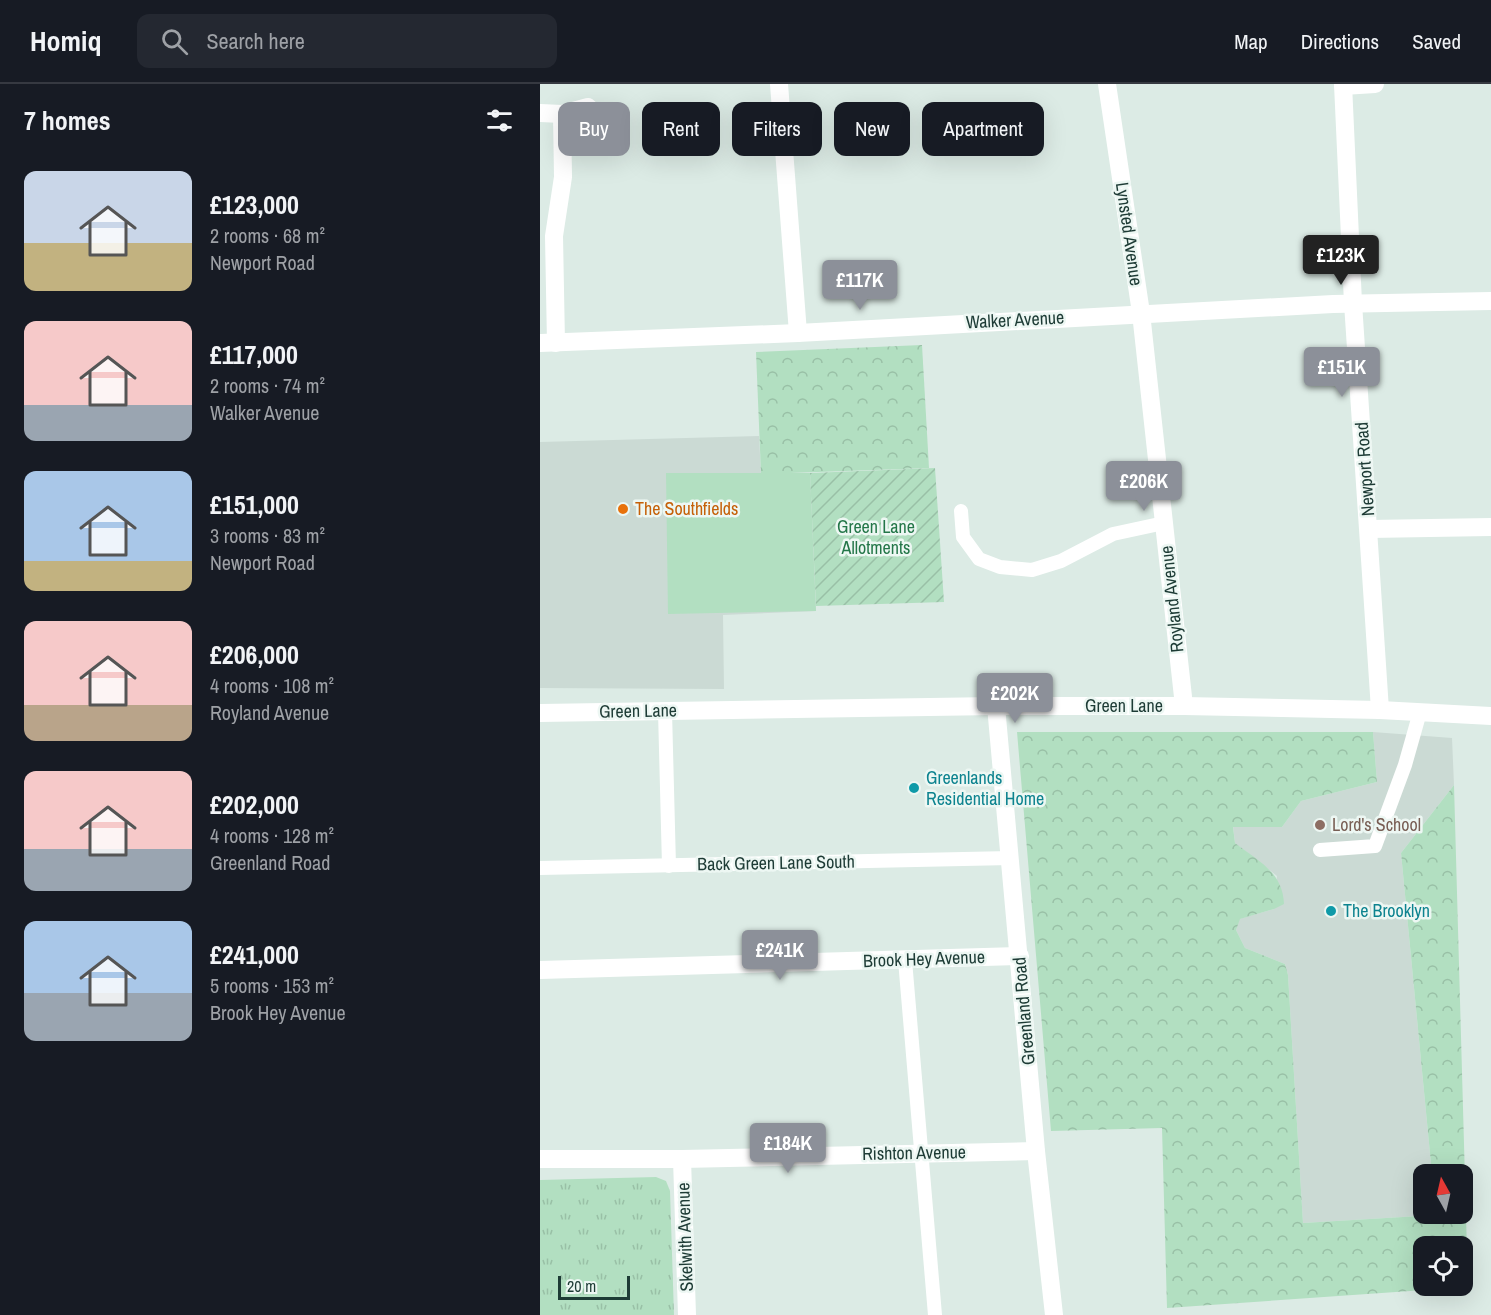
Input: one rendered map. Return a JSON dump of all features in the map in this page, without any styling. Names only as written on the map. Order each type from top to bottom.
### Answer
[{"type":"street","points":[[778,84],[798,333]]},
{"type":"street","name":"Lynsted Avenue","points":[[1107,84],[1141,313]]},
{"type":"street","points":[[1343,85],[1375,84]]},
{"type":"street","name":"Newport Road","points":[[1343,85],[1353,303],[1380,710]]},
{"type":"street","points":[[540,113],[558,114]]},
{"type":"street","points":[[548,343],[554,237],[562,177],[562,156]]},
{"type":"street","name":"Walker Avenue","points":[[548,343],[798,333],[1353,303],[1491,301]]},
{"type":"street","name":"Royland Avenue","points":[[1141,313],[1184,706]]},
{"type":"street","points":[[1369,529],[1491,527]]},
{"type":"street","name":"Green Lane","points":[[540,713],[996,706],[1184,706],[1380,710],[1491,716]]},
{"type":"street","name":"Greenland Road","points":[[996,706],[1036,1151],[1054,1315]]},
{"type":"street","name":"Brook Hey Avenue","points":[[540,970],[1020,956]]},
{"type":"street","name":"Rishton Avenue","points":[[540,1159],[682,1159],[1036,1151]]},
{"type":"street","name":"Skelwith Avenue","points":[[682,1159],[687,1315]]},
{"type":"lane","points":[[961,511],[963,537],[980,559],[1000,567],[1032,570],[1060,561],[1113,534],[1164,523]]},
{"type":"lane","points":[[665,711],[669,866]]},
{"type":"lane","points":[[1320,850],[1375,846],[1405,765],[1420,712]]},
{"type":"lane","name":"Back Green Lane South","points":[[540,868],[1011,858]]},
{"type":"lane","points":[[905,960],[935,1315]]},
{"type":"shaded area","points":[[759,436],[761,474],[810,473],[816,611],[723,615],[724,689],[540,688],[540,442]]},
{"type":"shaded area","points":[[1373,732],[1452,738],[1454,785],[1401,853],[1431,1164],[1413,1164],[1413,1216],[1303,1223],[1288,975],[1285,964],[1245,948],[1236,930],[1239,919],[1274,909],[1277,876],[1235,843],[1233,826],[1282,827],[1301,801],[1377,782]]},
{"type":"green space","points":[[922,345],[929,468],[761,474],[756,352]]},
{"type":"green space","name":"Green Lane Allotments","points":[[935,468],[944,602],[816,606],[810,473]]},
{"type":"green space","points":[[666,473],[810,473],[816,611],[668,614]]},
{"type":"green space","points":[[1017,732],[1373,732],[1377,782],[1301,801],[1282,827],[1233,827],[1235,843],[1274,875],[1283,893],[1284,904],[1240,919],[1236,930],[1245,948],[1285,964],[1288,975],[1303,1223],[1413,1216],[1413,1224],[1466,1224],[1467,1236],[1413,1236],[1413,1291],[1167,1308],[1162,1128],[1051,1131]]},
{"type":"green space","points":[[1454,785],[1465,1164],[1431,1164],[1401,853]]},
{"type":"green space","points":[[656,1177],[666,1181],[670,1191],[674,1315],[540,1315],[540,1180]]},
{"type":"place","name":"The Southfields","points":[[623,509]]},
{"type":"place","name":"Greenlands Residential Home","points":[[914,788]]},
{"type":"place","name":"Lord's School","points":[[1320,825]]},
{"type":"place","name":"The Brooklyn","points":[[1331,911]]}]
